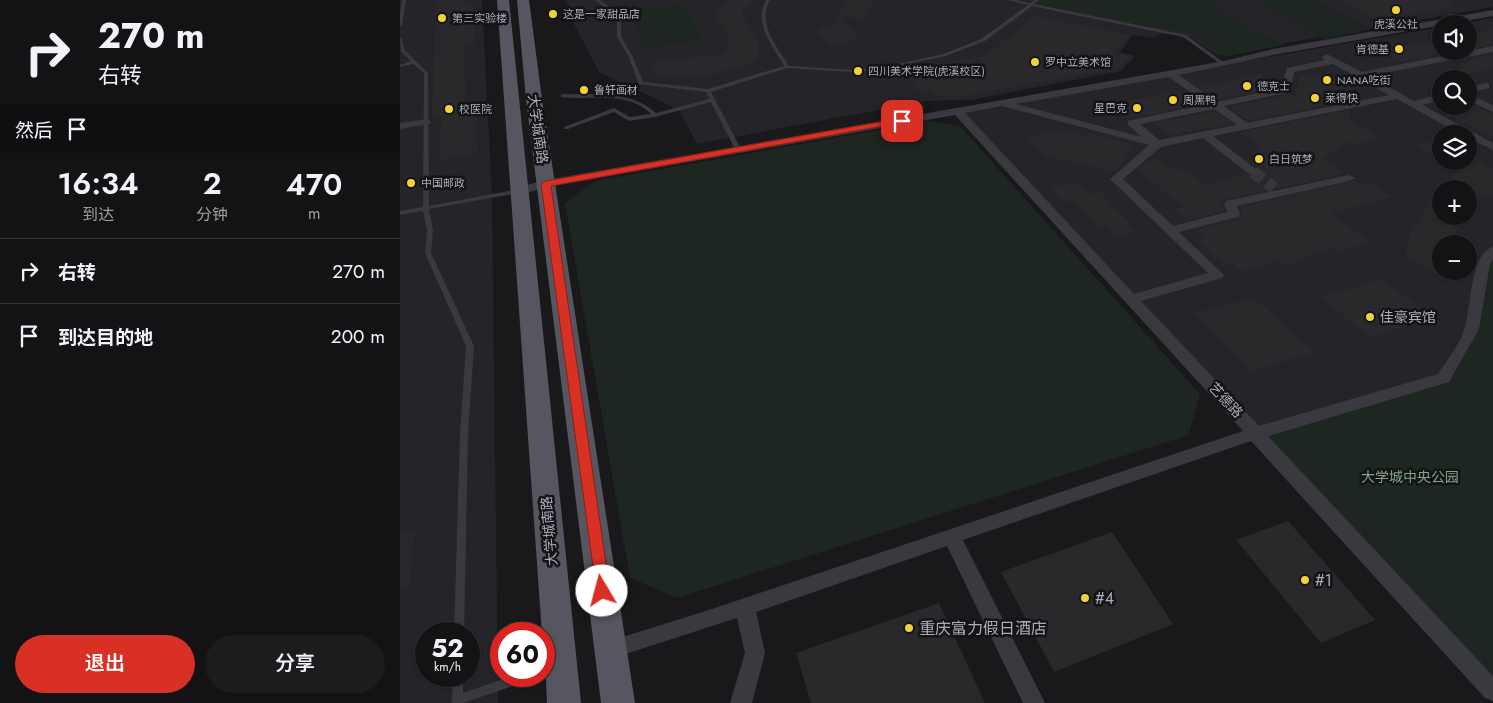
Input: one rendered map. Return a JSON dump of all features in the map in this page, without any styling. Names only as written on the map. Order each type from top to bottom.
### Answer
[{"type":"main road","name":"大学城南路","points":[[504,0],[556,667],[564,703]]},
{"type":"main road","name":"大学城南路","points":[[523,0],[546,184],[618,703]]},
{"type":"street","points":[[519,191],[546,184],[1170,74],[1308,46],[1493,13]]},
{"type":"street","points":[[1308,46],[1452,125]]},
{"type":"street","points":[[1361,75],[1493,49]]},
{"type":"street","points":[[1156,144],[1132,123],[1286,90],[1290,70],[1334,61]]},
{"type":"street","points":[[1170,74],[1245,126]]},
{"type":"street","points":[[1477,89],[1491,86]]},
{"type":"street","points":[[1000,103],[1156,144],[1398,96]]},
{"type":"street","points":[[1413,104],[1432,99]]},
{"type":"street","points":[[1477,101],[1493,109]]},
{"type":"street","name":"艺德路","points":[[965,110],[1132,299],[1493,691]]},
{"type":"street","points":[[400,126],[426,122]]},
{"type":"street","points":[[1204,134],[1252,172]]},
{"type":"street","points":[[1477,139],[1493,148]]},
{"type":"street","points":[[1132,299],[1217,275],[1116,179],[1156,144]]},
{"type":"street","points":[[1170,231],[1234,214],[1230,204],[1276,190],[1299,190],[1349,178]]},
{"type":"street","points":[[610,650],[952,538],[1256,433],[1444,378],[1472,329],[1483,264],[1493,251]]},
{"type":"street","points":[[952,538],[1034,703]]},
{"type":"street","points":[[741,703],[755,652],[745,607]]},
{"type":"lane","points":[[400,26],[404,0]]},
{"type":"lane","points":[[597,0],[618,16],[619,37],[630,55],[641,83],[708,91],[787,67],[854,71],[878,69],[944,55],[983,40],[1037,0]]},
{"type":"lane","points":[[768,0],[766,2],[763,22],[787,67]]},
{"type":"lane","points":[[1010,0],[1184,36],[1224,64]]},
{"type":"lane","points":[[400,39],[403,51],[426,73],[426,208],[430,230],[428,254],[470,346],[464,434],[459,622]]},
{"type":"lane","points":[[400,66],[414,62]]},
{"type":"lane","points":[[708,91],[738,149]]},
{"type":"lane","points":[[563,96],[628,98],[647,105],[655,115]]},
{"type":"lane","points":[[566,128],[614,110],[629,119],[655,115],[713,100]]},
{"type":"lane","points":[[400,213],[519,191]]},
{"type":"lane","points":[[458,687],[457,702],[497,687]]},
{"type":"shaded area","points":[[400,0],[482,0],[492,196],[497,622],[490,622],[490,687],[498,687],[498,703],[400,703]]},
{"type":"shaded area","name":"四川美术学院(虎溪校区)","points":[[566,0],[1493,0],[1493,7],[1447,15],[1432,15],[1432,18],[1217,55],[1190,37],[1174,33],[1161,34],[1154,38],[1133,35],[1120,52],[1135,56],[1121,71],[971,100],[927,101],[697,144],[679,110],[599,72],[572,20]]},
{"type":"shaded area","points":[[1493,18],[1493,251],[1472,329],[1444,378],[1256,433],[957,111],[1432,29],[1432,60],[1477,60],[1477,21]]},
{"type":"green space","points":[[1043,0],[1223,0],[1211,5],[1283,45],[1225,57],[1191,34],[1037,5]]},
{"type":"green space","points":[[1244,0],[1312,0],[1371,29],[1325,39],[1253,1]]},
{"type":"green space","points":[[683,4],[701,40],[644,48],[630,12]]},
{"type":"green space","points":[[928,121],[960,126],[1200,394],[1189,435],[677,598],[630,578],[565,203],[595,181]]},
{"type":"green space","name":"大学城中央公园","points":[[1493,251],[1493,685],[1256,433],[1444,378],[1472,329]]},
{"type":"building","name":"校医院","points":[[436,0],[463,0],[463,5],[473,4],[475,44],[464,45],[466,109],[475,108],[478,153],[440,160],[441,116],[432,118]]},
{"type":"building","points":[[731,0],[756,0],[741,12],[759,43],[757,61],[711,75],[671,78],[647,70],[657,61],[724,54],[729,40],[713,12]]},
{"type":"building","points":[[847,0],[874,0],[865,18],[842,17],[860,40],[828,44],[816,28],[833,26]]},
{"type":"building","name":"虎溪公社","points":[[1339,0],[1452,0],[1453,7],[1378,20]]},
{"type":"building","name":"罗中立美术馆","points":[[1034,16],[1130,35],[1115,53],[1131,56],[1120,68],[946,99],[942,95],[934,96],[930,91],[920,93],[901,70],[985,56]]},
{"type":"building","points":[[1493,30],[1493,44],[1477,47],[1477,33]]},
{"type":"building","points":[[1432,41],[1432,56],[1401,62],[1380,50]]},
{"type":"building","points":[[1493,54],[1493,69],[1477,72],[1477,70],[1457,70],[1472,60],[1477,60],[1477,57]]},
{"type":"building","points":[[1260,75],[1279,86],[1217,100],[1199,87]]},
{"type":"building","points":[[1301,75],[1350,82],[1350,101],[1247,121],[1228,107],[1291,94],[1295,96]]},
{"type":"building","points":[[1184,90],[1202,103],[1130,119],[1111,104]]},
{"type":"building","points":[[1477,107],[1493,114],[1493,138],[1477,129],[1477,125],[1469,125],[1450,115],[1477,115]]},
{"type":"building","points":[[1349,110],[1349,118],[1376,135],[1361,145],[1350,141],[1323,158],[1331,164],[1327,167],[1334,166],[1346,174],[1226,199],[1222,205],[1225,211],[1187,220],[1173,209],[1182,207],[1137,169],[1146,162],[1160,160],[1171,168],[1176,167],[1182,171],[1187,170],[1205,185],[1246,174],[1257,176],[1259,174],[1257,168],[1263,162],[1255,144],[1239,133]]},
{"type":"building","points":[[1214,111],[1232,124],[1168,135],[1153,123]]},
{"type":"building","points":[[1069,129],[1072,133],[1086,136],[1088,133],[1136,145],[1116,171],[1112,171],[1045,156],[1027,138]]},
{"type":"building","points":[[1432,141],[1432,155],[1415,145]]},
{"type":"building","points":[[1477,159],[1493,168],[1493,196],[1484,193],[1477,203],[1477,180],[1450,180],[1458,172],[1455,170],[1477,170]]},
{"type":"building","points":[[1355,180],[1361,184],[1371,182],[1394,197],[1331,213],[1372,243],[1341,251],[1334,246],[1286,266],[1278,261],[1242,271],[1233,263],[1224,266],[1196,240],[1204,238],[1195,230],[1238,219],[1242,213],[1240,207]]},
{"type":"building","points":[[1077,182],[1088,194],[1099,191],[1131,224],[1127,225],[1134,232],[1116,236],[1105,225],[1097,227],[1072,201],[1063,202],[1050,188]]},
{"type":"building","points":[[1432,198],[1432,225],[1461,225],[1454,235],[1432,235],[1432,272],[1406,257],[1409,235]]},
{"type":"building","points":[[1382,279],[1433,317],[1369,338],[1322,297]]},
{"type":"building","points":[[1254,298],[1315,352],[1250,372],[1194,313]]},
{"type":"building","name":"#1","points":[[1288,521],[1375,620],[1321,643],[1236,540]]},
{"type":"building","points":[[414,532],[410,586],[400,586],[400,535]]},
{"type":"building","name":"#4","points":[[1112,532],[1173,624],[1054,672],[1001,572]]},
{"type":"building","name":"重庆富力假日酒店","points":[[939,603],[985,703],[811,703],[796,653]]},
{"type":"tunnel","points":[[1253,172],[1274,188]]},
{"type":"place","name":"虎溪公社","points":[[1396,10]]},
{"type":"place","name":"这是一家甜品店","points":[[553,14]]},
{"type":"place","name":"第三实验楼","points":[[442,18]]},
{"type":"place","name":"肯德基","points":[[1399,49]]},
{"type":"place","name":"罗中立美术馆","points":[[1035,62]]},
{"type":"place","name":"四川美术学院(虎溪校区)","points":[[858,71]]},
{"type":"place","name":"NANA吃街","points":[[1327,80]]},
{"type":"place","name":"德克士","points":[[1247,86]]},
{"type":"place","name":"鲁轩画材","points":[[584,90]]},
{"type":"place","name":"莱得快","points":[[1315,98]]},
{"type":"place","name":"周黑鸭","points":[[1173,100]]},
{"type":"place","name":"星巴克","points":[[1137,108]]},
{"type":"place","name":"校医院","points":[[449,109]]},
{"type":"place","name":"白日筑梦","points":[[1259,159]]},
{"type":"place","name":"中国邮政","points":[[411,183]]},
{"type":"place","name":"佳豪宾馆","points":[[1370,317]]},
{"type":"place","name":"#1","points":[[1305,580]]},
{"type":"place","name":"#4","points":[[1085,598]]},
{"type":"place","name":"重庆富力假日酒店","points":[[909,628]]},
{"type":"route","points":[[602,591],[546,184],[902,121]]}]
